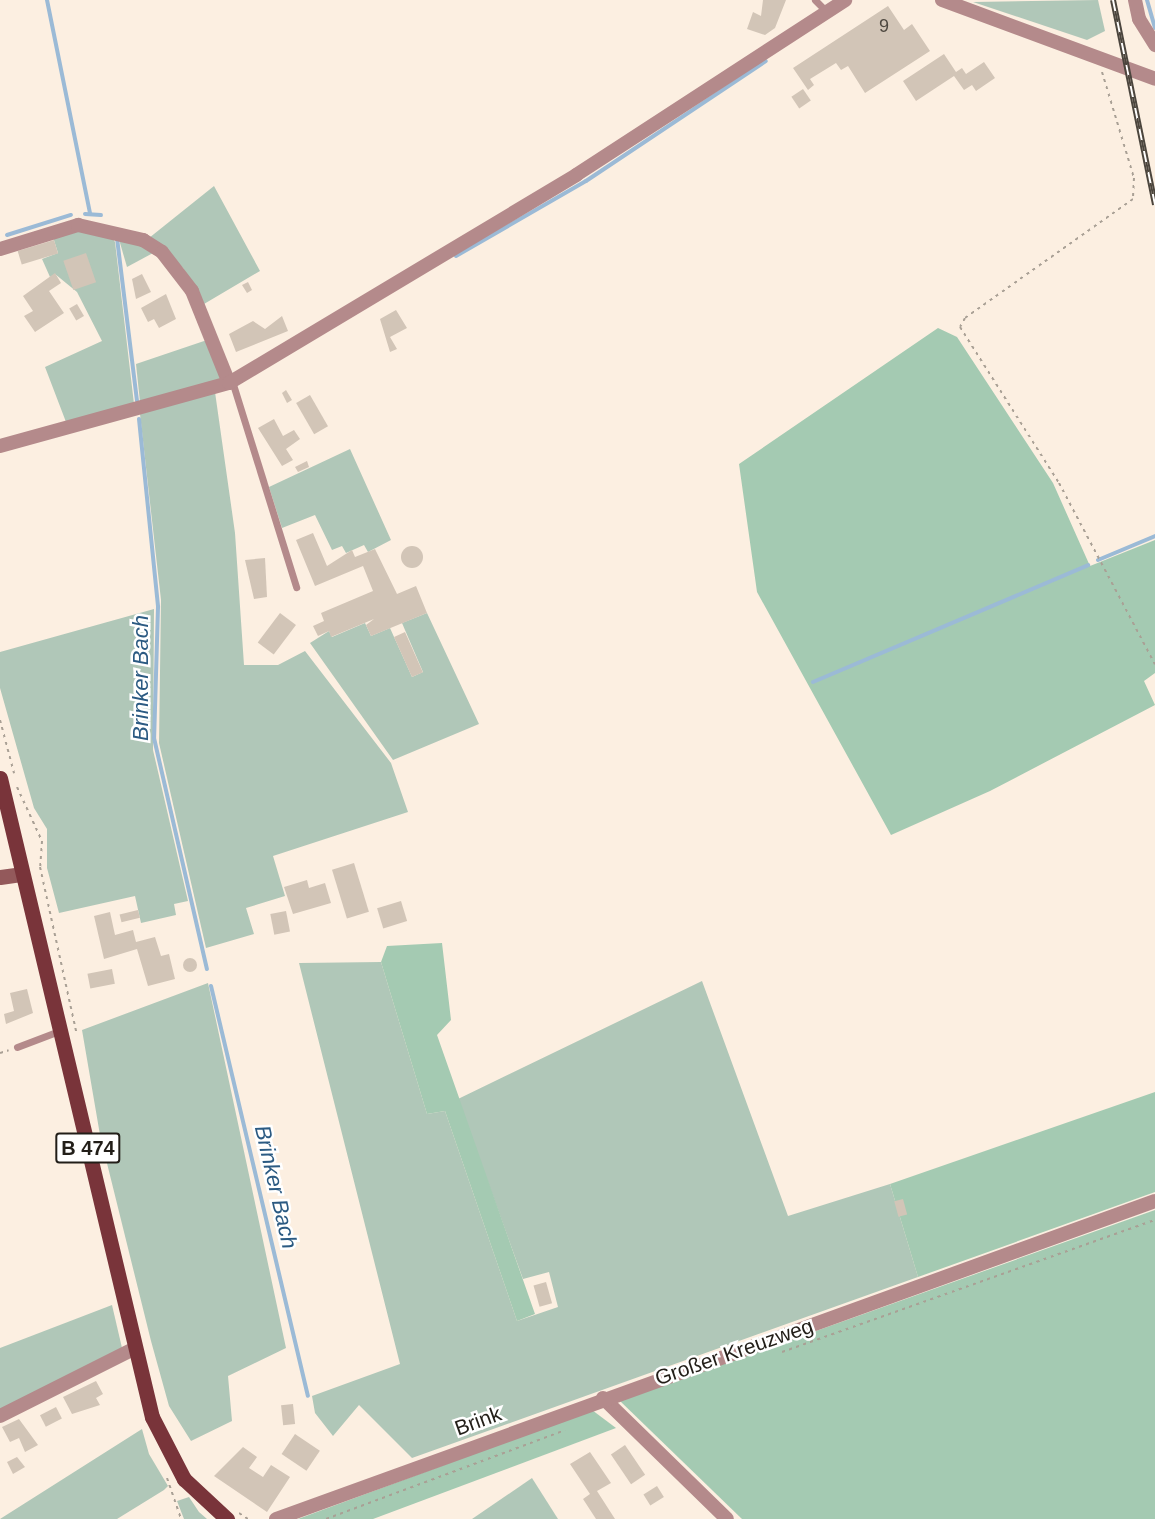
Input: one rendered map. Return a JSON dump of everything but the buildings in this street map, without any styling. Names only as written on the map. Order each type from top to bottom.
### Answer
[{"type":"main road","name":"B 474","points":[[0,778],[21,874],[62,1030],[152,1417],[174,1464],[227,1519]]},
{"type":"street","points":[[0,447],[230,382],[576,175],[845,0]]},
{"type":"street","points":[[942,0],[1155,79]]},
{"type":"street","points":[[1135,0],[1138,19],[1155,45]]},
{"type":"street","points":[[0,249],[78,225],[143,240],[162,252],[192,291],[230,382]]},
{"type":"street","points":[[0,877],[21,874]]},
{"type":"street","name":"Brink","points":[[276,1519],[603,1398],[1155,1202]]},
{"type":"street","points":[[0,1416],[135,1347]]},
{"type":"street","points":[[603,1398],[727,1519]]},
{"type":"lane","points":[[815,0],[826,12]]},
{"type":"lane","points":[[230,382],[296,587]]},
{"type":"lane","points":[[17,1047],[62,1030]]},
{"type":"path","points":[[1106,61],[1102,83],[1134,178],[1133,199],[965,318],[960,327],[1059,483],[1155,664]]},
{"type":"path","points":[[0,720],[17,785],[35,823]]},
{"type":"path","name":"Großer Kreuzweg","points":[[775,1354],[1155,1220]]},
{"type":"path","points":[[326,1519],[571,1428]]},
{"type":"path","points":[[170,1491],[181,1519]]},
{"type":"green space","points":[[1098,0],[1105,31],[1087,40],[973,2]]},
{"type":"green space","points":[[214,186],[260,271],[204,304],[183,268],[149,238]]},
{"type":"green space","points":[[64,232],[108,232],[115,242],[134,404],[66,422],[45,367],[102,341],[77,292],[55,274],[50,277],[42,259],[58,253],[53,237]]},
{"type":"green space","points":[[118,236],[147,249],[153,253],[127,267]]},
{"type":"green space","points":[[938,328],[957,337],[1053,483],[1090,566],[1155,540],[1155,673],[1144,681],[1155,705],[990,791],[891,835],[757,592],[739,464]]},
{"type":"green space","points":[[207,340],[222,379],[140,402],[136,364]]},
{"type":"green space","points":[[215,392],[235,533],[244,665],[278,665],[305,651],[391,763],[408,812],[273,856],[285,896],[246,908],[254,934],[206,948],[159,743],[161,600],[140,414]]},
{"type":"green space","points":[[350,449],[391,540],[368,552],[364,545],[346,553],[342,546],[332,550],[315,515],[282,528],[269,487]]},
{"type":"green space","points":[[154,609],[153,750],[188,901],[174,904],[176,915],[141,923],[135,896],[59,913],[47,868],[47,829],[34,808],[0,688],[0,652]]},
{"type":"green space","points":[[427,613],[479,724],[393,760],[310,643],[329,631],[332,637],[365,623],[371,636],[390,628],[412,677],[423,672],[402,623]]},
{"type":"green space","points":[[442,943],[451,1020],[437,1035],[535,1314],[517,1321],[445,1111],[427,1114],[381,962],[387,946]]},
{"type":"green space","points":[[381,962],[427,1114],[445,1111],[517,1321],[558,1307],[549,1272],[523,1279],[458,1099],[702,981],[788,1216],[890,1184],[918,1277],[412,1458],[359,1405],[333,1436],[315,1413],[312,1396],[400,1364],[299,963]]},
{"type":"green space","points":[[208,983],[286,1348],[228,1376],[232,1421],[191,1441],[169,1406],[151,1341],[100,1135],[82,1030]]},
{"type":"green space","points":[[1155,1092],[1155,1192],[918,1277],[890,1184]]},
{"type":"green space","points":[[1155,1210],[1155,1519],[742,1519],[620,1401]]},
{"type":"green space","points":[[112,1305],[122,1348],[0,1410],[0,1348]]},
{"type":"green space","points":[[592,1410],[616,1428],[373,1519],[298,1519]]},
{"type":"green space","points":[[142,1429],[149,1454],[168,1486],[164,1490],[117,1519],[0,1519]]},
{"type":"green space","points":[[532,1478],[558,1519],[472,1519]]},
{"type":"green space","points":[[189,1497],[207,1519],[184,1519],[177,1501]]},
{"type":"waterway","points":[[47,0],[90,213]]},
{"type":"waterway","points":[[1147,0],[1155,28]]},
{"type":"waterway","points":[[456,256],[586,181],[766,61]]},
{"type":"waterway","name":"Brinker Bach","points":[[85,214],[101,215]]},
{"type":"waterway","name":"Brinker Bach","points":[[7,235],[71,215]]},
{"type":"waterway","name":"Brinker Bach","points":[[117,238],[137,401]]},
{"type":"waterway","name":"Brinker Bach","points":[[139,419],[158,607],[154,738],[207,969]]},
{"type":"waterway","points":[[1098,560],[1155,536]]},
{"type":"waterway","points":[[813,682],[1088,565]]},
{"type":"waterway","name":"Brinker Bach","points":[[211,986],[308,1396]]},
{"type":"railway","points":[[1113,0],[1155,205]]}]
